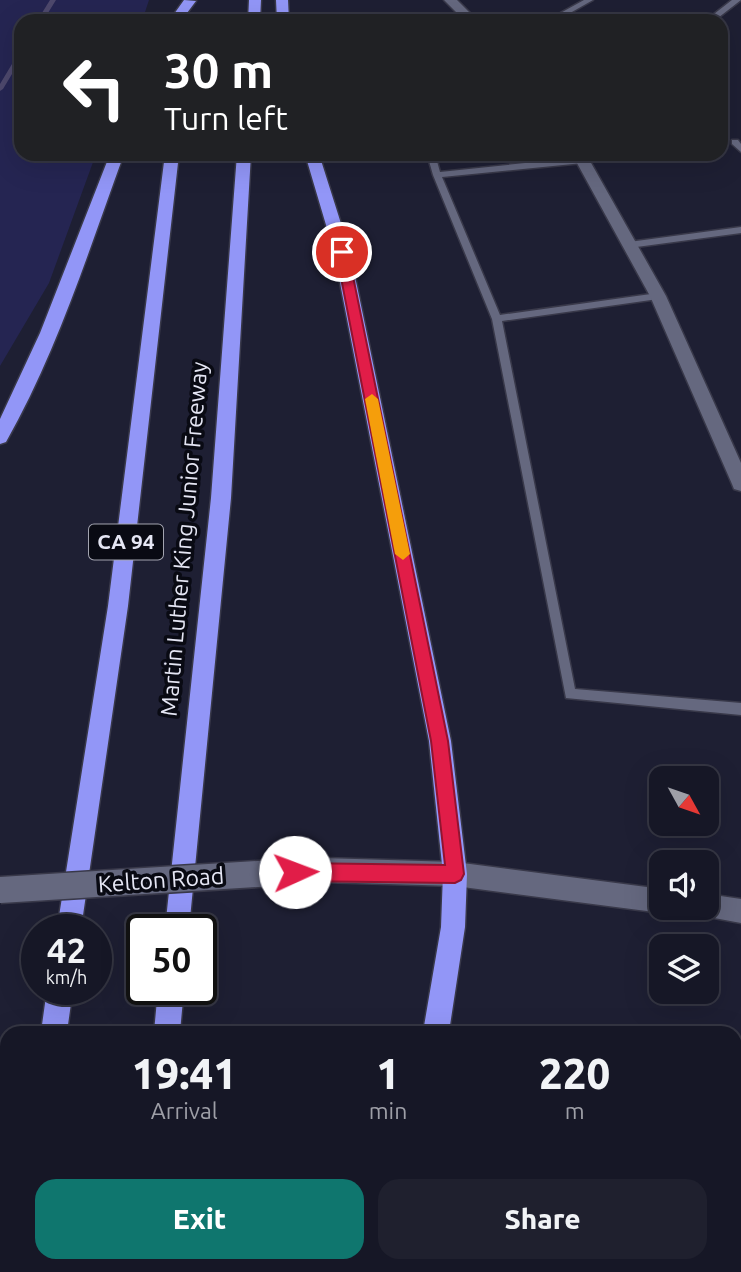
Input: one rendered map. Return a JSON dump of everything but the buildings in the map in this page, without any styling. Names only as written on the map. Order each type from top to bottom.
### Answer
[{"type":"highway","points":[[0,437],[31,378],[65,298],[114,161]]},
{"type":"highway","name":"CA 94","points":[[71,914],[118,606],[171,161]]},
{"type":"highway","name":"Martin Luther King Junior Freeway","points":[[178,914],[220,499],[244,161]]},
{"type":"highway","points":[[314,161],[342,252],[440,741],[455,874],[453,927],[437,1026]]},
{"type":"highway","points":[[55,1026],[58,1005]]},
{"type":"highway","points":[[168,1026],[170,1005]]},
{"type":"main road","points":[[450,0],[465,14]]},
{"type":"main road","points":[[583,161],[658,296],[741,484]]},
{"type":"main road","name":"Kelton Road","points":[[0,891],[322,870],[455,874],[649,899]]},
{"type":"main road","points":[[719,908],[741,911]]},
{"type":"lane","points":[[563,14],[589,0]]},
{"type":"lane","points":[[718,14],[737,0]]},
{"type":"lane","points":[[433,161],[497,319],[570,694],[741,709]]},
{"type":"lane","points":[[437,176],[560,161]]},
{"type":"lane","points":[[629,245],[741,230]]},
{"type":"lane","points":[[497,319],[658,296]]},
{"type":"shaded area","points":[[0,0],[149,0],[144,14],[14,14],[14,161],[93,161],[49,283],[0,366]]},
{"type":"waterway","points":[[44,14],[53,0]]},
{"type":"waterway","points":[[0,89],[14,66]]},
{"type":"slow traffic","points":[[372,399],[403,554]]},
{"type":"route","points":[[295,872],[322,870],[455,874],[440,741],[342,252]]}]
